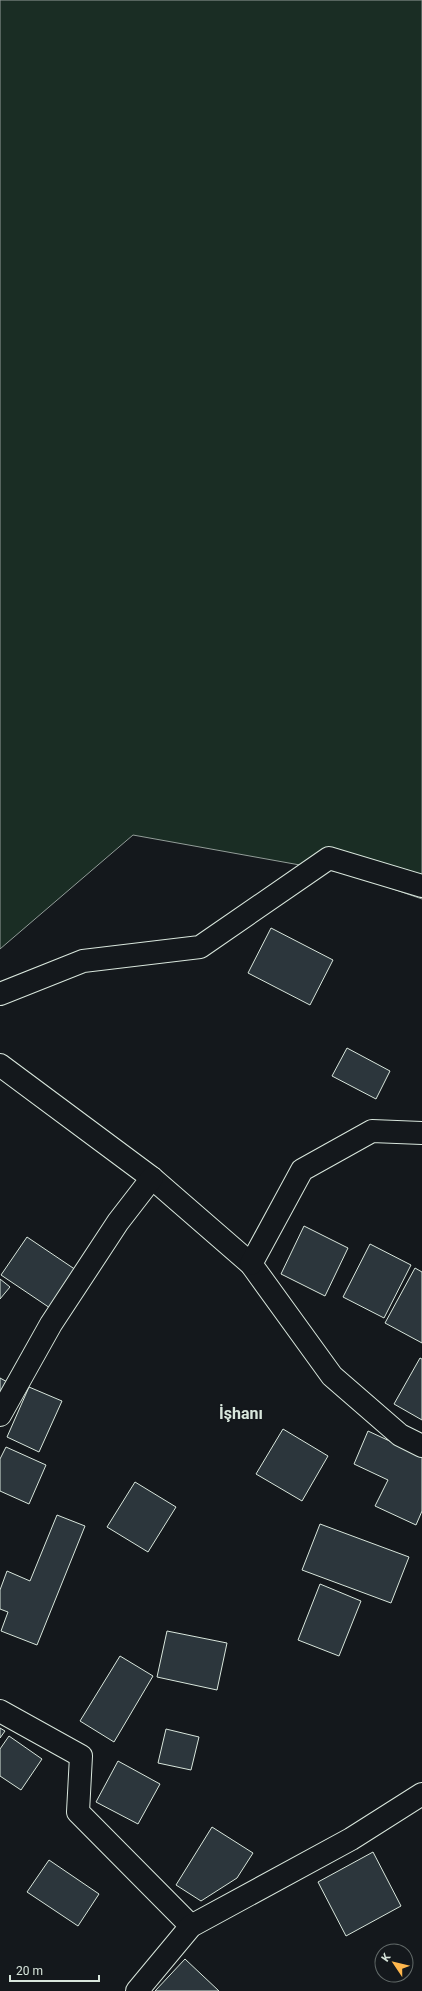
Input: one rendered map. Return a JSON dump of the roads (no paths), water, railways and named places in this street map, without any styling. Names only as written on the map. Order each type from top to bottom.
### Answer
[{"type":"street","points":[[0,994],[83,961],[200,947],[329,858],[422,886]]},
{"type":"street","points":[[0,1065],[152,1178],[251,1264],[332,1376],[400,1435],[422,1446]]},
{"type":"street","points":[[251,1264],[302,1170],[372,1131],[422,1133]]},
{"type":"street","points":[[0,1415],[51,1324],[118,1222],[152,1178]]},
{"type":"street","points":[[0,1712],[81,1756],[78,1812],[191,1926]]},
{"type":"street","points":[[138,1991],[191,1926],[351,1839],[422,1794]]},
{"type":"district","name":"İşhanı","points":[[241,1413]]}]
